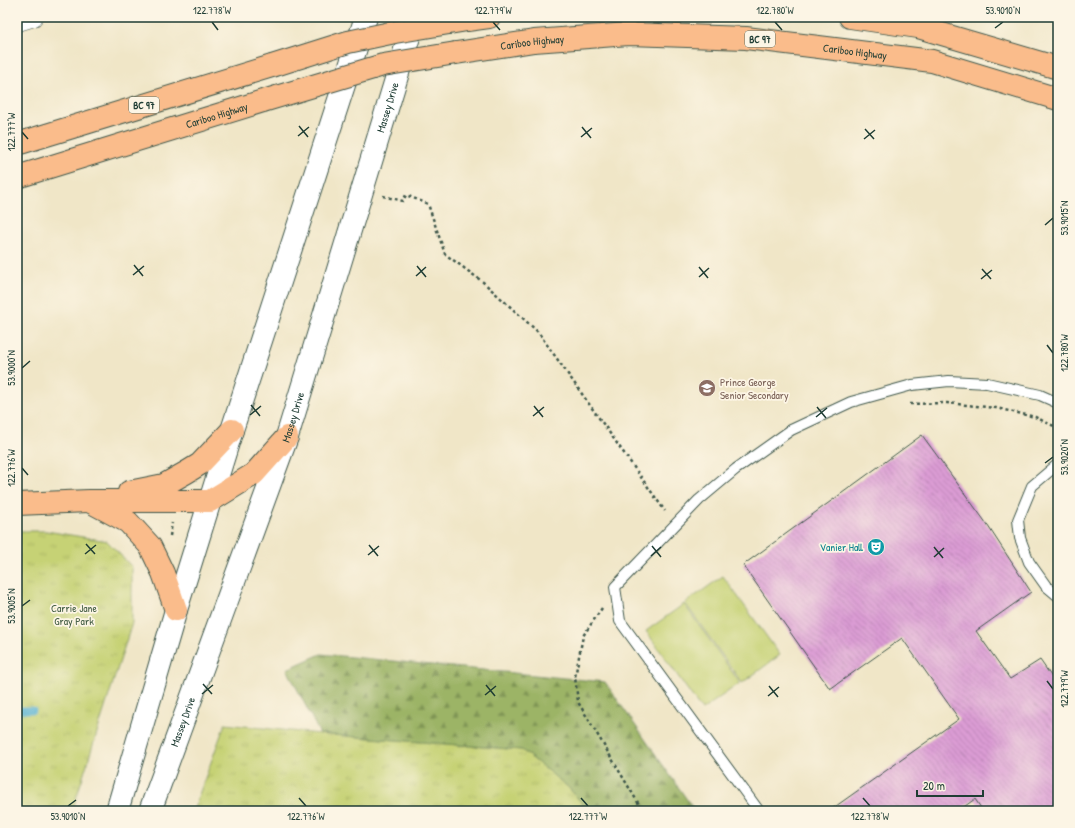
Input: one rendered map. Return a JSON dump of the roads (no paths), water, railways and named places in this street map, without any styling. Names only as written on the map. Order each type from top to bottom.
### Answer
[{"type":"highway","name":"BC 97","points":[[17,144],[348,42],[395,32],[489,17]]},
{"type":"highway","points":[[850,17],[918,27],[1058,68]]},
{"type":"highway","name":"Cariboo Highway","points":[[17,177],[383,65],[534,41],[630,34],[746,38],[932,61],[1058,99]]},
{"type":"highway","points":[[17,132],[157,101]]},
{"type":"highway","points":[[88,501],[164,485],[200,464],[232,430]]},
{"type":"highway","points":[[17,504],[88,501],[210,501],[254,474],[287,437]]},
{"type":"highway","points":[[88,501],[128,522],[150,546],[163,573],[176,610]]},
{"type":"street","points":[[17,22],[33,17]]},
{"type":"street","name":"Massey Drive","points":[[150,811],[287,437],[413,18]]},
{"type":"street","points":[[117,811],[176,610],[232,430],[363,21]]},
{"type":"lane","points":[[759,811],[620,621],[615,587],[699,500],[736,469],[791,430],[851,402],[912,385],[949,381],[987,383],[1040,395],[1058,403]]},
{"type":"lane","points":[[1058,464],[1032,486],[1018,520],[1020,538],[1029,562],[1046,586],[1058,596]]},
{"type":"waterway","points":[[17,710],[33,710]]},
{"type":"place","name":"Prince George Senior Secondary","points":[[707,388]]},
{"type":"place","name":"Vanier Hall","points":[[876,547]]},
{"type":"park label","name":"Carrie Jane Gray Park","points":[[74,614]]}]
